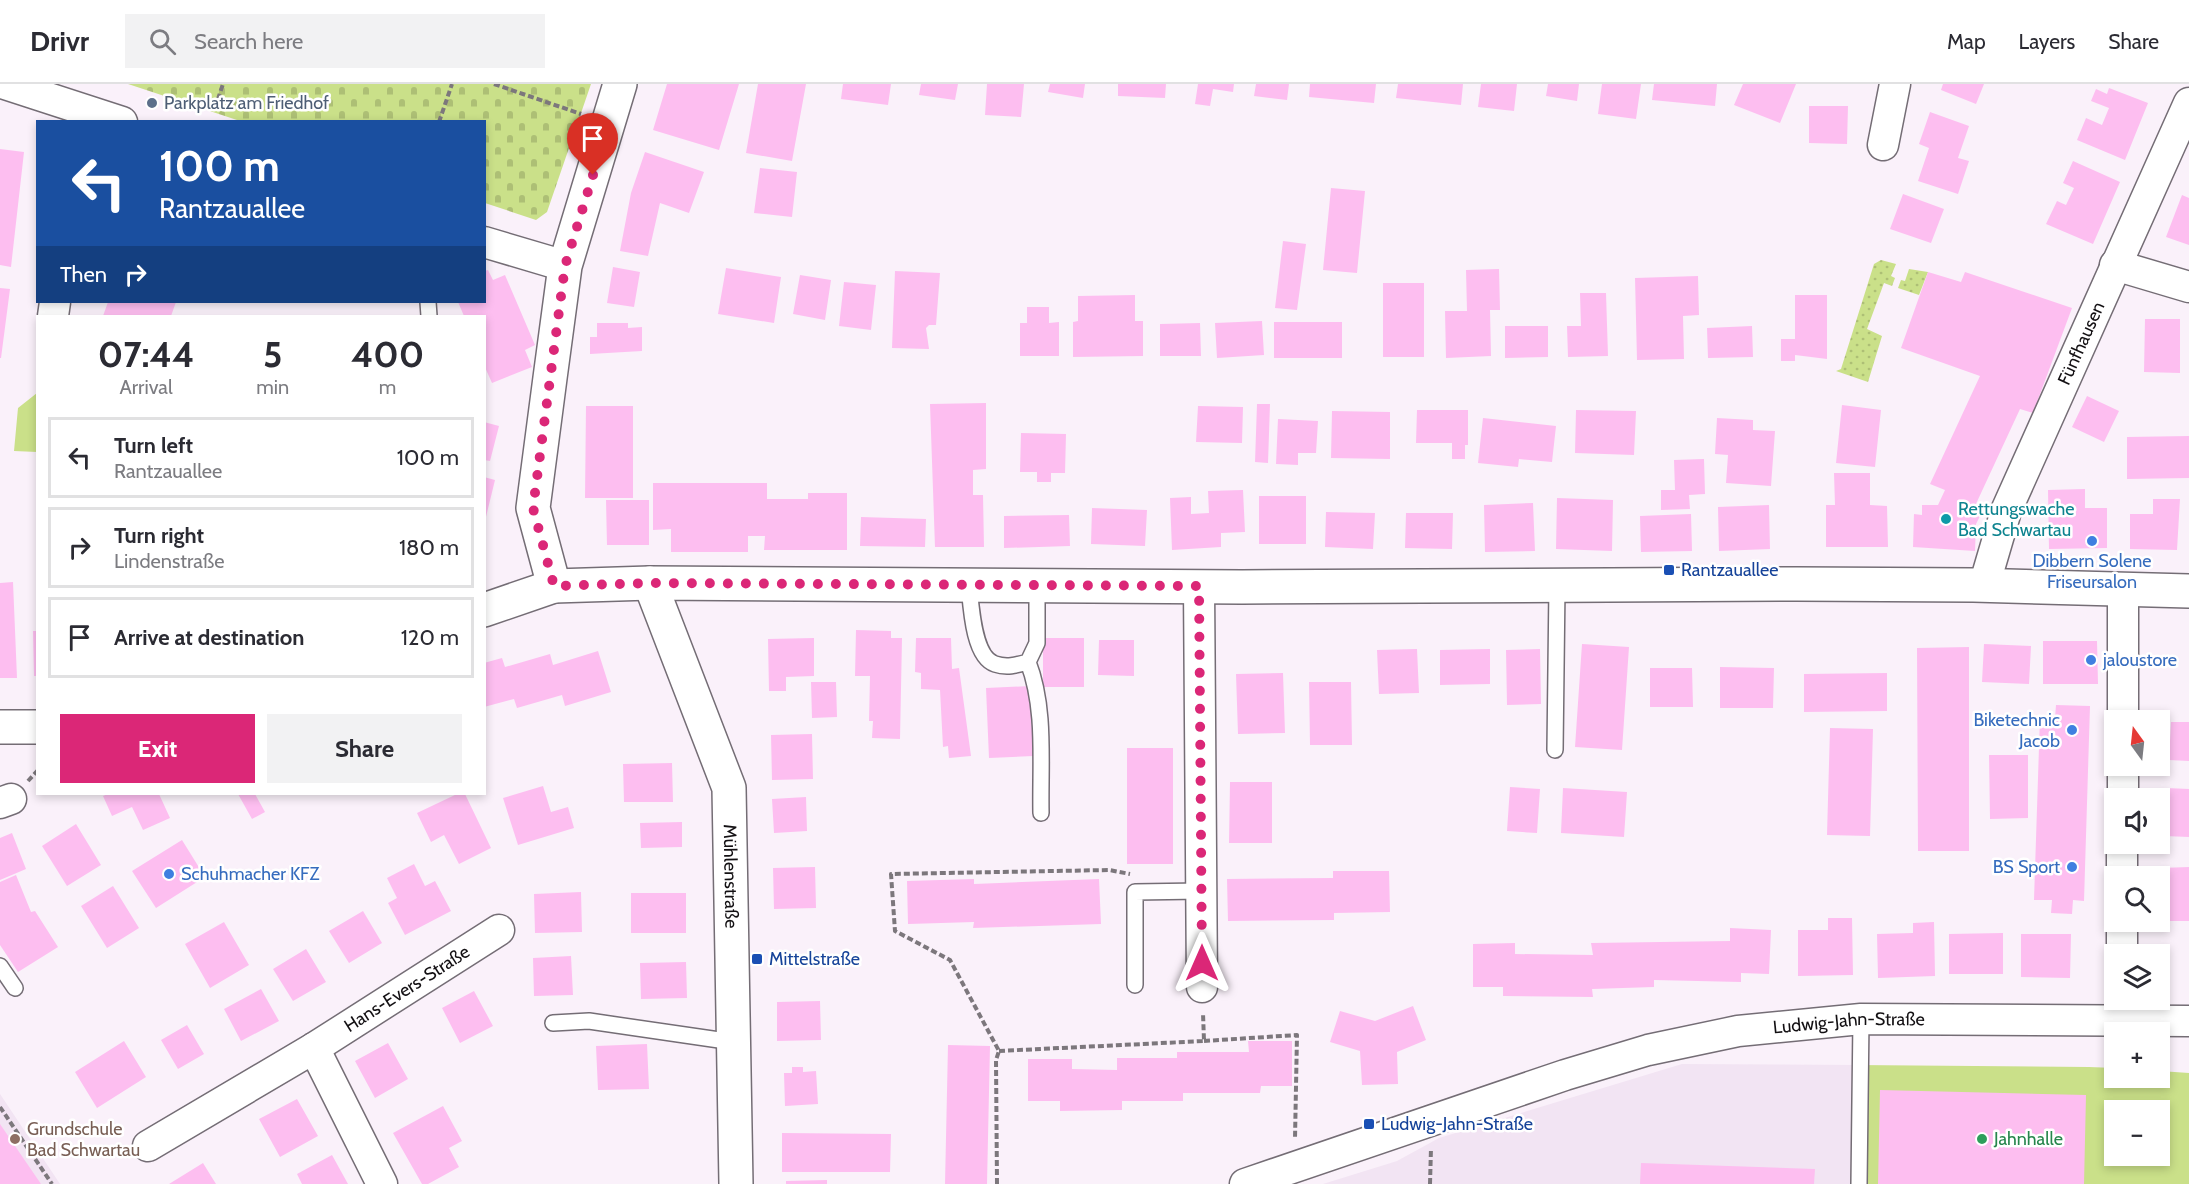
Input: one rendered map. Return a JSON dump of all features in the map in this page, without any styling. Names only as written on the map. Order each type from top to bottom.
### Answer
[{"type":"main road","points":[[554,586],[533,508],[565,266],[620,84]]},
{"type":"main road","points":[[486,609],[554,586],[650,583],[1984,586],[2189,591]]},
{"type":"main road","name":"Mühlenstraße","points":[[650,583],[729,788],[736,1184]]},
{"type":"main road","points":[[0,727],[36,727]]},
{"type":"street","points":[[5,84],[70,113],[110,120]]},
{"type":"street","points":[[1883,145],[1895,84]]},
{"type":"street","name":"Fünfhausen","points":[[1984,586],[2006,511],[2189,103]]},
{"type":"street","points":[[486,243],[565,266]]},
{"type":"street","points":[[2115,265],[2189,287]]},
{"type":"street","points":[[1199,586],[1202,987]]},
{"type":"street","points":[[2123,590],[2123,710]]},
{"type":"street","name":"Hans-Evers-Straße","points":[[148,1146],[314,1048],[499,930]]},
{"type":"street","name":"Ludwig-Jahn-Straße","points":[[1245,1184],[1473,1104],[1648,1050],[1738,1031],[1861,1019],[2104,1010]]},
{"type":"street","name":"Ludwig-Jahn-Straße","points":[[2128,1010],[2189,1021]]},
{"type":"street","points":[[314,1048],[382,1184]]},
{"type":"lane","points":[[969,585],[972,620],[981,650],[992,663],[1007,666],[1028,663]]},
{"type":"lane","points":[[1037,585],[1037,644],[1028,663],[1036,682],[1038,701],[1041,813]]},
{"type":"lane","points":[[1555,750],[1557,586]]},
{"type":"lane","points":[[1135,985],[1135,892],[1201,891]]},
{"type":"lane","points":[[0,966],[15,988]]},
{"type":"lane","points":[[1860,1184],[1861,1019]]},
{"type":"lane","points":[[553,1023],[589,1021],[733,1042]]},
{"type":"path","points":[[214,108],[223,84]]},
{"type":"path","points":[[441,120],[452,84]]},
{"type":"path","points":[[494,84],[581,114]]},
{"type":"path","points":[[997,1184],[996,1060],[999,1051],[950,960],[895,931],[891,873],[1109,870],[1142,876]]},
{"type":"path","points":[[1202,987],[1204,1041]]},
{"type":"path","points":[[999,1051],[1297,1035],[1295,1167]]},
{"type":"path","points":[[0,1107],[52,1184]]},
{"type":"shaded area","points":[[1682,1064],[1856,1065],[1852,1184],[1323,1184],[1397,1161],[1439,1138]]},
{"type":"shaded area","name":"Grundschule Bad Schwartau","points":[[0,1094],[60,1184],[0,1184]]},
{"type":"green space","points":[[128,84],[591,84],[547,212],[536,220],[486,203],[486,120],[237,120]]},
{"type":"green space","points":[[1881,260],[1896,264],[1891,276],[1895,278],[1892,286],[1884,283],[1867,329],[1882,336],[1868,382],[1836,371],[1841,369],[1874,264]]},
{"type":"green space","points":[[1909,269],[1928,272],[1919,295],[1898,288],[1901,280],[1905,281]]},
{"type":"green space","points":[[36,394],[36,452],[14,451],[18,408]]},
{"type":"green space","points":[[1856,1065],[2104,1068],[2104,1088],[2170,1088],[2170,1072],[2189,1073],[2189,1184],[1852,1184]]},
{"type":"building","points":[[667,84],[739,84],[719,150],[653,130]]},
{"type":"building","points":[[758,84],[806,84],[792,161],[746,153]]},
{"type":"building","points":[[843,84],[891,84],[888,105],[841,99]]},
{"type":"building","points":[[921,84],[958,84],[955,100],[919,95]]},
{"type":"building","points":[[987,84],[1024,84],[1021,117],[985,115]]},
{"type":"building","points":[[1050,84],[1085,84],[1083,98],[1048,92]]},
{"type":"building","points":[[1118,84],[1166,84],[1165,98],[1118,96]]},
{"type":"building","points":[[1198,84],[1234,84],[1233,92],[1213,89],[1210,106],[1195,104]]},
{"type":"building","points":[[1256,84],[1289,84],[1287,100],[1254,96]]},
{"type":"building","points":[[1310,84],[1376,84],[1374,103],[1309,97]]},
{"type":"building","points":[[1398,84],[1463,84],[1461,105],[1396,98]]},
{"type":"building","points":[[1481,84],[1517,84],[1514,111],[1478,107]]},
{"type":"building","points":[[1548,84],[1579,84],[1577,101],[1546,96]]},
{"type":"building","points":[[1602,84],[1641,84],[1636,119],[1598,114]]},
{"type":"building","points":[[1654,84],[1717,84],[1715,106],[1652,100]]},
{"type":"building","points":[[1743,84],[1796,84],[1780,123],[1734,105]]},
{"type":"building","points":[[1943,84],[1984,84],[1976,104],[1941,90]]},
{"type":"building","points":[[2109,88],[2148,103],[2125,160],[2077,140],[2086,118],[2102,125],[2109,108],[2091,101],[2096,89],[2107,94]]},
{"type":"building","points":[[1809,106],[1848,106],[1847,144],[1809,143]]},
{"type":"building","points":[[1930,112],[1969,126],[1958,158],[1969,161],[1958,194],[1918,181],[1929,148],[1919,144]]},
{"type":"building","points":[[0,149],[24,152],[11,267],[0,265]]},
{"type":"building","points":[[645,152],[704,172],[689,213],[660,203],[648,256],[620,251],[631,193]]},
{"type":"building","points":[[2073,161],[2120,182],[2093,244],[2046,224],[2057,201],[2066,205],[2074,188],[2063,183]]},
{"type":"building","points":[[760,168],[797,172],[792,217],[754,213]]},
{"type":"building","points":[[1331,188],[1365,191],[1357,273],[1323,270]]},
{"type":"building","points":[[1903,194],[1944,209],[1931,243],[1890,229]]},
{"type":"building","points":[[2182,195],[2189,198],[2189,245],[2166,237]]},
{"type":"building","points":[[1283,241],[1306,244],[1297,310],[1275,308]]},
{"type":"building","points":[[613,267],[640,272],[634,307],[607,303]]},
{"type":"building","points":[[726,268],[781,277],[774,323],[718,314]]},
{"type":"building","points":[[1499,269],[1500,310],[1490,310],[1491,356],[1446,358],[1445,311],[1467,311],[1466,270]]},
{"type":"building","points":[[486,270],[488,270],[493,280],[505,275],[535,345],[525,350],[532,367],[492,383],[486,370],[486,315],[464,315],[458,303],[486,303]]},
{"type":"building","points":[[895,271],[940,273],[936,325],[929,325],[926,328],[929,349],[892,348]]},
{"type":"building","points":[[1928,272],[1961,282],[1965,272],[2072,308],[2033,413],[2020,409],[1975,506],[1983,510],[1976,524],[1975,551],[1913,547],[1914,514],[1922,515],[1922,505],[1938,505],[1945,490],[1930,484],[1980,376],[1901,348]]},
{"type":"building","points":[[800,275],[831,280],[825,320],[793,314]]},
{"type":"building","points":[[1698,276],[1699,315],[1683,316],[1684,359],[1637,360],[1635,278]]},
{"type":"building","points":[[844,282],[876,285],[871,330],[839,326]]},
{"type":"building","points":[[1383,283],[1424,283],[1424,357],[1383,357]]},
{"type":"building","points":[[0,288],[10,289],[1,358],[0,358]]},
{"type":"building","points":[[1580,293],[1606,293],[1608,356],[1568,357],[1567,326],[1581,326]]},
{"type":"building","points":[[1135,295],[1135,321],[1143,321],[1143,356],[1073,357],[1073,322],[1078,321],[1078,296]]},
{"type":"building","points":[[1795,295],[1827,295],[1827,359],[1795,355],[1795,361],[1781,361],[1781,339],[1795,339]]},
{"type":"building","points":[[108,303],[176,303],[171,315],[103,315]]},
{"type":"building","points":[[1027,307],[1049,307],[1049,323],[1059,322],[1059,356],[1020,356],[1020,323],[1027,323]]},
{"type":"building","points":[[2145,319],[2180,319],[2180,373],[2144,372]]},
{"type":"building","points":[[1262,321],[1264,355],[1217,358],[1215,323]]},
{"type":"building","points":[[1274,322],[1342,322],[1342,358],[1274,358]]},
{"type":"building","points":[[597,323],[628,323],[628,328],[642,327],[642,351],[590,354],[590,337],[597,337]]},
{"type":"building","points":[[1200,323],[1201,356],[1160,356],[1160,324]]},
{"type":"building","points":[[1505,326],[1548,326],[1548,357],[1505,358]]},
{"type":"building","points":[[1752,326],[1753,357],[1708,358],[1707,328]]},
{"type":"building","points":[[2087,396],[2119,411],[2104,442],[2072,427]]},
{"type":"building","points":[[986,403],[986,469],[973,470],[973,495],[983,495],[984,547],[935,547],[930,404]]},
{"type":"building","points":[[1257,404],[1270,404],[1268,463],[1255,462]]},
{"type":"building","points":[[1842,405],[1881,410],[1875,467],[1836,463]]},
{"type":"building","points":[[586,406],[633,406],[633,498],[585,498]]},
{"type":"building","points":[[1198,406],[1243,407],[1242,443],[1196,442]]},
{"type":"building","points":[[1417,410],[1468,410],[1468,445],[1465,445],[1465,459],[1452,459],[1452,443],[1416,443]]},
{"type":"building","points":[[1576,410],[1636,411],[1634,455],[1575,453]]},
{"type":"building","points":[[1332,411],[1390,412],[1390,459],[1331,458]]},
{"type":"building","points":[[1483,418],[1556,426],[1552,462],[1519,459],[1518,467],[1478,463]]},
{"type":"building","points":[[1717,418],[1753,420],[1753,430],[1775,431],[1771,486],[1726,483],[1728,455],[1715,454]]},
{"type":"building","points":[[1278,419],[1318,421],[1316,453],[1298,453],[1298,465],[1276,464]]},
{"type":"building","points":[[486,423],[499,426],[490,461],[486,460]]},
{"type":"building","points":[[1021,433],[1066,434],[1065,473],[1051,473],[1051,482],[1037,482],[1037,472],[1020,472]]},
{"type":"building","points":[[2189,436],[2189,478],[2127,479],[2127,437]]},
{"type":"building","points":[[1704,459],[1705,494],[1689,495],[1690,509],[1661,510],[1661,490],[1675,490],[1674,460]]},
{"type":"building","points":[[1834,473],[1870,473],[1870,505],[1887,506],[1888,547],[1826,547],[1826,505],[1835,505]]},
{"type":"building","points":[[486,478],[495,480],[486,517]]},
{"type":"building","points":[[653,483],[767,483],[767,499],[808,499],[808,493],[847,493],[847,550],[764,550],[765,536],[748,536],[748,552],[671,552],[671,529],[653,530]]},
{"type":"building","points":[[2085,489],[2085,508],[2107,508],[2107,548],[2049,549],[2048,490]]},
{"type":"building","points":[[1243,490],[1245,532],[1221,533],[1221,547],[1172,550],[1170,498],[1191,497],[1191,514],[1209,513],[1208,491]]},
{"type":"building","points":[[1259,496],[1306,496],[1306,544],[1259,544]]},
{"type":"building","points":[[1557,498],[1613,500],[1612,551],[1556,549]]},
{"type":"building","points":[[2153,499],[2180,499],[2177,550],[2130,549],[2130,514],[2153,514]]},
{"type":"building","points":[[606,500],[649,500],[649,545],[607,545]]},
{"type":"building","points":[[1533,503],[1535,551],[1485,552],[1484,505]]},
{"type":"building","points":[[1769,505],[1770,549],[1719,551],[1718,507]]},
{"type":"building","points":[[1092,508],[1147,510],[1145,546],[1091,544]]},
{"type":"building","points":[[1326,512],[1375,513],[1373,549],[1325,547]]},
{"type":"building","points":[[1406,513],[1453,513],[1452,549],[1405,548]]},
{"type":"building","points":[[1691,514],[1692,551],[1641,552],[1640,516]]},
{"type":"building","points":[[1069,515],[1070,546],[1004,548],[1004,516]]},
{"type":"building","points":[[861,517],[926,519],[925,547],[860,546]]},
{"type":"building","points":[[13,582],[17,678],[0,678],[0,583]]},
{"type":"building","points":[[856,630],[891,631],[891,638],[902,638],[900,739],[872,738],[873,721],[869,721],[870,676],[855,676]]},
{"type":"building","points":[[33,631],[36,631],[36,676],[34,676]]},
{"type":"building","points":[[814,638],[814,676],[786,677],[786,691],[769,691],[768,639]]},
{"type":"building","points":[[916,638],[951,638],[952,669],[959,668],[971,756],[949,758],[948,746],[943,747],[940,690],[921,689],[921,673],[915,672]]},
{"type":"building","points":[[1043,638],[1084,638],[1084,687],[1043,687]]},
{"type":"building","points":[[1099,640],[1134,640],[1134,676],[1098,675]]},
{"type":"building","points":[[2043,641],[2097,641],[2098,684],[2043,684]]},
{"type":"building","points":[[1582,644],[1629,647],[1622,750],[1575,747]]},
{"type":"building","points":[[1984,644],[2031,646],[2029,684],[1982,682]]},
{"type":"building","points":[[1969,647],[1969,851],[1918,851],[1917,648]]},
{"type":"building","points":[[1417,649],[1419,693],[1379,694],[1377,650]]},
{"type":"building","points":[[1490,649],[1490,684],[1440,685],[1440,650]]},
{"type":"building","points":[[1540,649],[1541,704],[1507,705],[1506,650]]},
{"type":"building","points":[[598,651],[611,692],[565,706],[562,695],[517,708],[514,699],[486,706],[486,662],[502,658],[505,667],[550,654],[553,665]]},
{"type":"building","points":[[1720,667],[1774,668],[1773,708],[1720,708]]},
{"type":"building","points":[[1650,668],[1692,668],[1693,707],[1650,707]]},
{"type":"building","points":[[1283,673],[1285,733],[1238,734],[1236,674]]},
{"type":"building","points":[[1887,673],[1887,711],[1804,712],[1804,674]]},
{"type":"building","points":[[811,682],[836,682],[837,717],[812,718]]},
{"type":"building","points":[[1309,682],[1351,682],[1352,745],[1310,745]]},
{"type":"building","points":[[1030,686],[1033,756],[989,758],[986,688]]},
{"type":"building","points":[[2056,705],[2090,706],[2084,901],[2073,900],[2072,914],[2051,913],[2052,900],[2034,900],[2040,717],[2055,718]]},
{"type":"building","points":[[2171,722],[2189,722],[2189,761],[2170,760]]},
{"type":"building","points":[[1830,728],[1873,729],[1870,836],[1827,835]]},
{"type":"building","points":[[812,734],[813,779],[772,780],[771,735]]},
{"type":"building","points":[[1127,748],[1173,748],[1173,864],[1127,864]]},
{"type":"building","points":[[1989,755],[2028,755],[2028,818],[1990,819]]},
{"type":"building","points":[[672,763],[673,802],[624,802],[623,764]]},
{"type":"building","points":[[1230,782],[1272,782],[1272,843],[1229,843]]},
{"type":"building","points":[[543,786],[551,812],[568,807],[574,828],[518,845],[503,798]]},
{"type":"building","points":[[1510,787],[1540,789],[1537,833],[1507,831]]},
{"type":"building","points":[[1563,788],[1627,792],[1624,837],[1561,833]]},
{"type":"building","points":[[2170,788],[2189,789],[2189,837],[2170,836]]},
{"type":"building","points":[[159,795],[170,818],[143,830],[132,807],[112,816],[103,796]]},
{"type":"building","points":[[239,795],[256,795],[265,812],[252,819]]},
{"type":"building","points":[[455,795],[465,795],[491,848],[459,864],[444,835],[431,842],[417,813]]},
{"type":"building","points":[[806,797],[807,831],[774,833],[772,799]]},
{"type":"building","points":[[682,822],[682,847],[641,848],[640,823]]},
{"type":"building","points":[[76,824],[101,865],[67,886],[42,846]]},
{"type":"building","points":[[12,833],[26,869],[0,880],[0,838]]},
{"type":"building","name":"Schuhmacher KFZ","points":[[182,840],[205,877],[156,908],[132,871]]},
{"type":"building","points":[[414,864],[425,886],[435,881],[451,911],[405,935],[388,903],[397,898],[387,878]]},
{"type":"building","points":[[815,867],[816,908],[774,909],[773,868]]},
{"type":"building","points":[[2189,867],[2189,921],[2170,921],[2170,868]]},
{"type":"building","points":[[1333,871],[1389,871],[1390,912],[1334,913],[1334,920],[1228,921],[1227,879],[1333,878]]},
{"type":"building","points":[[16,875],[31,912],[35,911],[58,947],[18,972],[0,945],[0,882]]},
{"type":"building","points":[[974,879],[974,884],[1099,879],[1101,924],[973,928],[974,922],[908,924],[907,881]]},
{"type":"building","points":[[113,886],[139,928],[107,948],[81,906]]},
{"type":"building","points":[[581,892],[582,932],[535,933],[534,894]]},
{"type":"building","points":[[631,893],[686,893],[686,933],[631,933]]},
{"type":"building","points":[[363,911],[382,943],[349,963],[329,931]]},
{"type":"building","points":[[1828,918],[1852,918],[1853,975],[1798,976],[1798,930],[1828,930]]},
{"type":"building","points":[[224,922],[249,965],[210,988],[185,944]]},
{"type":"building","points":[[1934,922],[1935,976],[1878,978],[1877,934],[1913,933],[1913,923]]},
{"type":"building","points":[[1730,928],[1771,930],[1769,974],[1741,973],[1741,982],[1654,980],[1654,987],[1592,989],[1593,997],[1503,996],[1503,987],[1473,987],[1473,944],[1515,943],[1515,954],[1593,955],[1591,943],[1730,941]]},
{"type":"building","points":[[2003,933],[2003,974],[1949,974],[1949,934]]},
{"type":"building","points":[[2021,934],[2071,934],[2070,978],[2021,977]]},
{"type":"building","points":[[306,949],[326,982],[293,1001],[273,969]]},
{"type":"building","points":[[571,956],[573,995],[534,996],[533,958]]},
{"type":"building","points":[[686,962],[687,998],[641,999],[640,963]]},
{"type":"building","points":[[261,989],[279,1021],[241,1041],[224,1009]]},
{"type":"building","points":[[474,991],[493,1026],[460,1043],[442,1008]]},
{"type":"building","points":[[820,1001],[821,1040],[777,1041],[777,1002]]},
{"type":"building","points":[[1413,1006],[1426,1040],[1397,1052],[1398,1084],[1362,1085],[1360,1051],[1330,1042],[1340,1011],[1375,1021]]},
{"type":"building","points":[[187,1025],[204,1054],[178,1069],[161,1040]]},
{"type":"building","points":[[124,1041],[146,1077],[97,1108],[75,1072]]},
{"type":"building","points":[[1248,1041],[1292,1041],[1292,1086],[1261,1086],[1260,1093],[1183,1093],[1183,1101],[1122,1101],[1122,1110],[1060,1111],[1060,1101],[1028,1101],[1028,1059],[1072,1059],[1072,1069],[1117,1070],[1117,1058],[1177,1058],[1177,1052],[1249,1052]]},
{"type":"building","points":[[388,1043],[408,1079],[375,1098],[355,1061]]},
{"type":"building","points":[[647,1044],[649,1089],[598,1090],[596,1046]]},
{"type":"building","points":[[948,1045],[990,1046],[987,1184],[945,1184]]},
{"type":"building","points":[[792,1067],[803,1067],[803,1072],[816,1071],[818,1104],[785,1106],[784,1073],[792,1073]]},
{"type":"building","name":"Jahnhalle","points":[[1880,1090],[2086,1095],[2084,1184],[1878,1184]]},
{"type":"building","points":[[297,1099],[318,1136],[280,1157],[259,1119]]},
{"type":"building","points":[[443,1106],[462,1141],[449,1148],[459,1167],[428,1184],[422,1184],[393,1133]]},
{"type":"building","points":[[0,1124],[41,1184],[0,1184]]},
{"type":"building","points":[[782,1133],[891,1134],[890,1172],[782,1172]]},
{"type":"building","points":[[332,1155],[348,1184],[302,1184],[297,1174]]},
{"type":"building","points":[[203,1163],[216,1184],[169,1184]]},
{"type":"building","points":[[1641,1163],[1815,1169],[1814,1184],[1640,1184]]},
{"type":"building","points":[[827,1180],[827,1184],[786,1184],[786,1181]]},
{"type":"place","name":"Parkplatz am Friedhof","points":[[152,103]]},
{"type":"place","name":"Rettungswache Bad Schwartau","points":[[1946,519]]},
{"type":"place","name":"Dibbern Solene Friseursalon","points":[[2092,541]]},
{"type":"place","name":"Rantzauallee","points":[[1669,570]]},
{"type":"place","name":"jaloustore","points":[[2091,660]]},
{"type":"place","name":"Biketechnic Jacob","points":[[2072,730]]},
{"type":"place","name":"BS Sport","points":[[2072,867]]},
{"type":"place","name":"Schuhmacher KFZ","points":[[169,874]]},
{"type":"place","name":"Mittelstraße","points":[[757,959]]},
{"type":"place","name":"Ludwig-Jahn-Straße","points":[[1369,1124]]},
{"type":"place","name":"Grundschule Bad Schwartau","points":[[15,1139]]},
{"type":"place","name":"Jahnhalle","points":[[1982,1139]]},
{"type":"route","points":[[593,175],[565,266],[533,508],[554,586],[650,583],[1199,586],[1202,963]]}]
